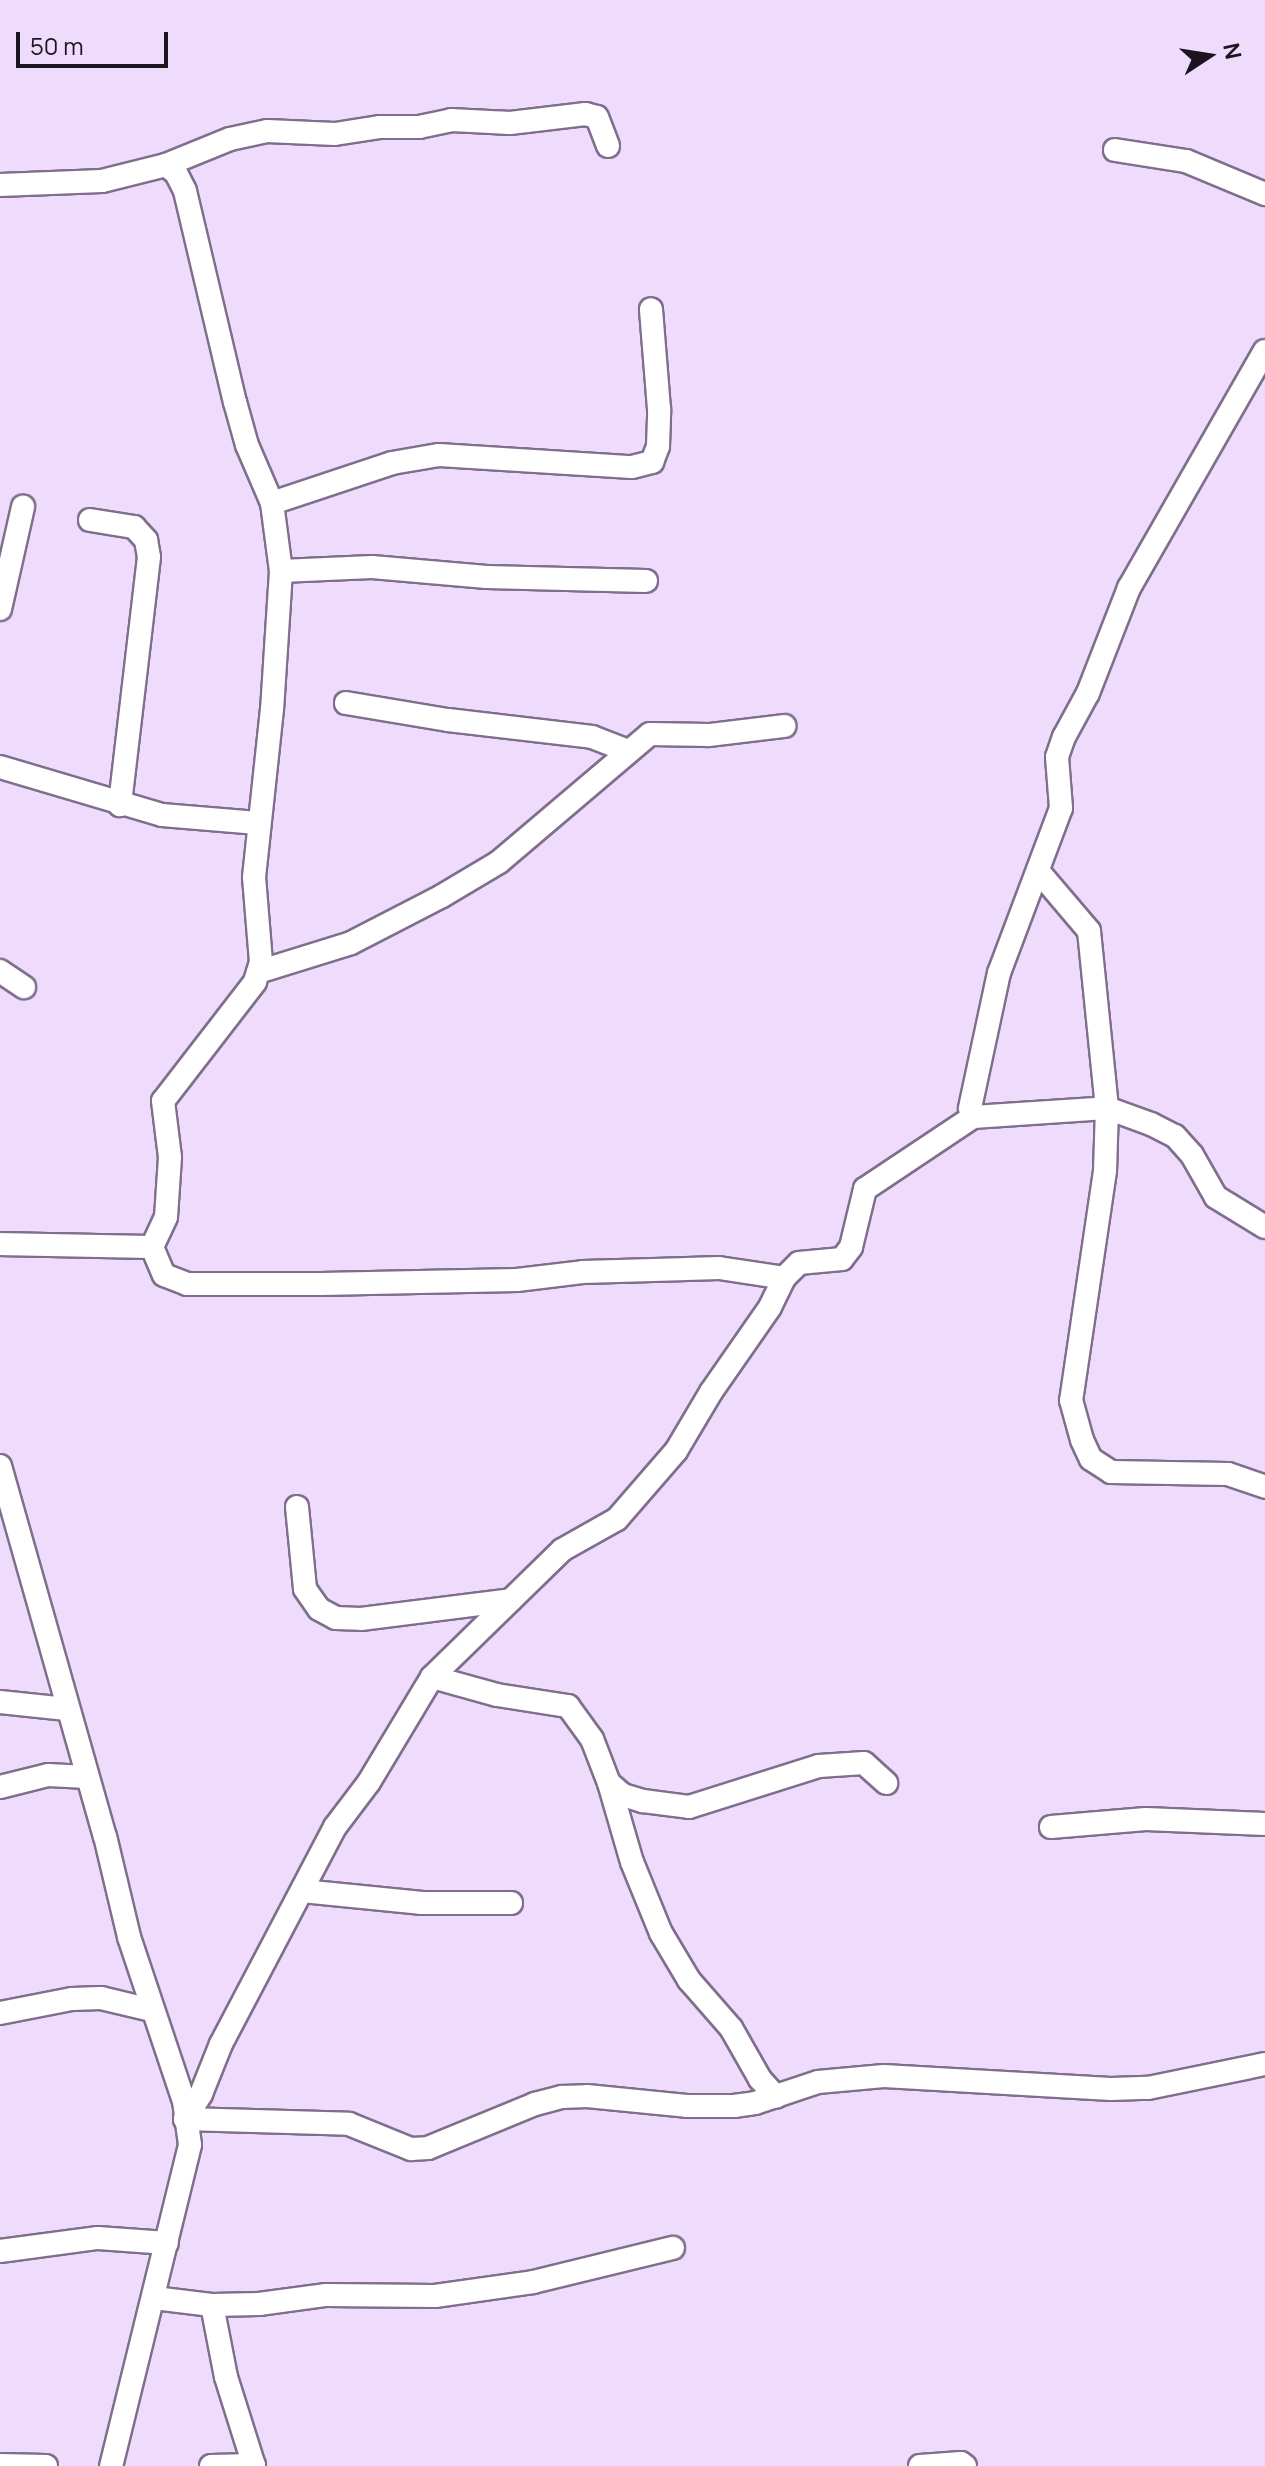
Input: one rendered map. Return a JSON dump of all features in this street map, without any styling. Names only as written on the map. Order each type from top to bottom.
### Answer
[{"type":"street","points":[[0,185],[102,181],[166,165],[230,139],[267,131],[335,134],[380,127],[419,127],[451,120],[510,123],[585,114],[597,117],[608,146]]},
{"type":"street","points":[[1115,150],[1186,161],[1265,194]]},
{"type":"street","points":[[166,165],[176,173],[185,191],[235,402],[247,445],[272,503],[281,571],[272,709],[254,877],[261,962],[234,1011],[163,1101],[170,1157],[166,1217],[152,1247],[164,1275],[187,1284],[517,1280],[583,1272],[719,1268],[784,1278]]},
{"type":"street","points":[[272,503],[392,463],[439,455],[632,467],[652,462],[658,446],[659,409],[651,309]]},
{"type":"street","points":[[973,1117],[970,1108],[999,973],[1061,808],[1057,757],[1064,737],[1088,693],[1129,588],[1265,351]]},
{"type":"street","points":[[0,609],[23,507]]},
{"type":"street","points":[[90,520],[134,527],[146,540],[149,557],[120,805]]},
{"type":"street","points":[[281,571],[372,567],[487,577],[646,581]]},
{"type":"street","points":[[346,703],[448,720],[592,737],[626,750]]},
{"type":"street","points":[[258,972],[351,943],[442,896],[499,862],[549,822],[626,750],[650,734],[709,735],[784,726]]},
{"type":"street","points":[[0,767],[162,815],[258,823]]},
{"type":"street","points":[[1039,872],[1089,931],[1107,1108],[1105,1171],[1071,1400],[1082,1440],[1091,1459],[1111,1472],[1228,1474],[1265,1487]]},
{"type":"street","points":[[0,971],[24,987]]},
{"type":"street","points":[[185,2119],[201,2094],[221,2044],[335,1827],[369,1782],[432,1677],[562,1550],[617,1519],[676,1451],[711,1392],[770,1307],[784,1278],[799,1263],[842,1259],[851,1247],[865,1189],[973,1117],[1107,1108],[1175,1136],[1192,1155],[1216,1197],[1265,1227]]},
{"type":"street","points":[[0,1244],[152,1247]]},
{"type":"street","points":[[0,1466],[151,2010],[184,2101],[190,2145],[111,2466]]},
{"type":"street","points":[[297,1507],[305,1589],[319,1609],[336,1618],[361,1619],[511,1600]]},
{"type":"street","points":[[432,1677],[497,1695],[568,1706],[592,1739],[609,1783],[621,1831],[661,1933],[689,1980],[731,2028],[760,2079],[776,2097]]},
{"type":"street","points":[[0,1702],[67,1709]]},
{"type":"street","points":[[609,1783],[623,1795],[689,1807],[819,1766],[864,1763],[886,1783]]},
{"type":"street","points":[[0,1787],[48,1775],[87,1777]]},
{"type":"street","points":[[1051,1827],[1146,1819],[1265,1824]]},
{"type":"street","points":[[302,1891],[422,1903],[511,1903]]},
{"type":"street","points":[[0,2013],[72,1999],[101,1998],[151,2010]]},
{"type":"street","points":[[185,2119],[349,2124],[411,2149],[428,2148],[535,2104],[562,2097],[587,2096],[710,2107],[755,2103],[818,2082],[884,2076],[1148,2088],[1265,2064]]},
{"type":"street","points":[[0,2251],[98,2238],[167,2243]]},
{"type":"street","points":[[154,2298],[212,2305],[259,2304],[341,2294],[435,2296],[533,2282],[673,2248]]},
{"type":"street","points":[[211,2466],[254,2466],[226,2377],[212,2305]]},
{"type":"street","points":[[920,2466],[961,2463],[965,2466]]},
{"type":"street","points":[[0,2465],[46,2466]]}]
